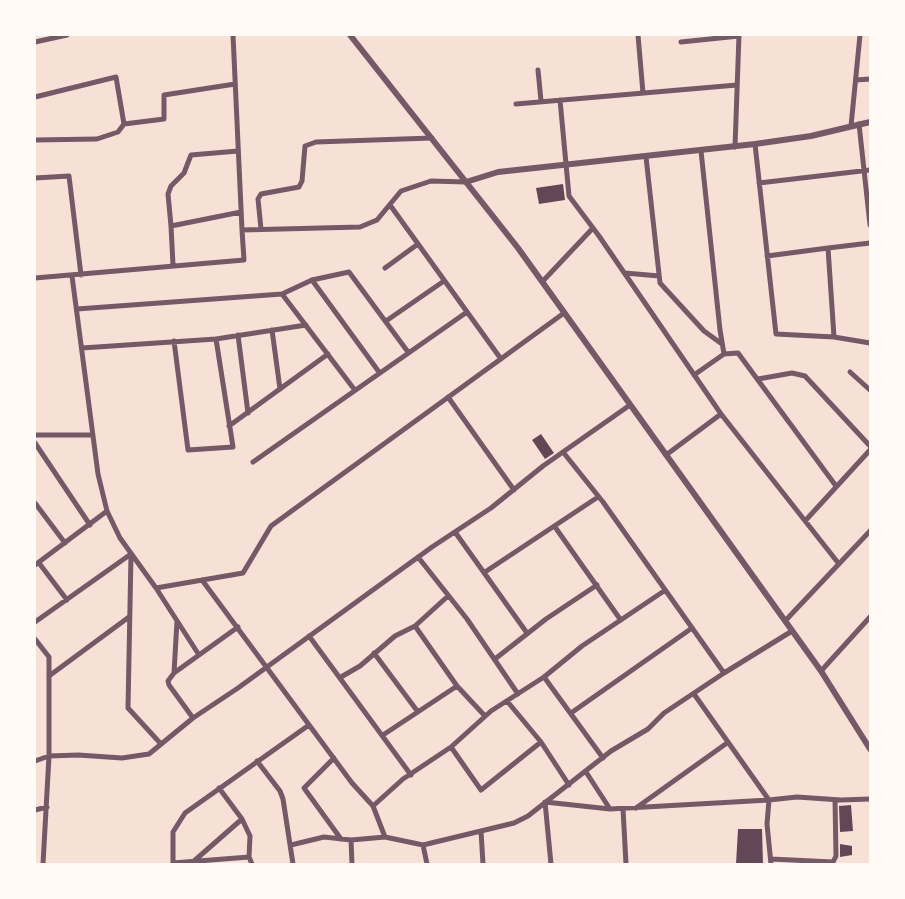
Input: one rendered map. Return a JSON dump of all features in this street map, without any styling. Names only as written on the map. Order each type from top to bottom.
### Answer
[{"type":"street","points":[[35,42],[67,35]]},
{"type":"street","points":[[35,278],[244,260],[233,35]]},
{"type":"street","points":[[350,35],[432,138],[542,282],[821,671],[870,749]]},
{"type":"street","points":[[638,35],[643,93]]},
{"type":"street","points":[[682,42],[739,35],[735,147]]},
{"type":"street","points":[[851,126],[860,35]]},
{"type":"street","points":[[538,70],[541,102]]},
{"type":"street","points":[[35,97],[116,77],[124,124]]},
{"type":"street","points":[[856,80],[870,79]]},
{"type":"street","points":[[35,140],[97,139],[118,132],[124,124],[164,118],[164,95],[235,84]]},
{"type":"street","points":[[516,104],[738,85]]},
{"type":"street","points":[[560,100],[569,196],[594,228],[721,414],[839,564]]},
{"type":"street","points":[[242,230],[360,227],[377,220],[401,192],[431,181],[466,182],[498,172],[735,147],[811,136],[870,122]]},
{"type":"street","points":[[859,124],[867,171],[870,225]]},
{"type":"street","points":[[261,229],[258,198],[261,194],[299,187],[302,181],[305,146],[316,142],[432,138]]},
{"type":"street","points":[[755,144],[776,334],[834,337],[870,343]]},
{"type":"street","points":[[173,265],[168,194],[171,186],[188,166],[191,155],[238,151]]},
{"type":"street","points":[[701,151],[724,354]]},
{"type":"street","points":[[646,157],[660,283],[704,331],[722,344]]},
{"type":"street","points":[[759,183],[867,171]]},
{"type":"street","points":[[35,178],[69,176],[81,275]]},
{"type":"street","points":[[390,205],[501,358]]},
{"type":"street","points":[[171,226],[241,212]]},
{"type":"street","points":[[542,282],[594,228]]},
{"type":"street","points":[[767,256],[870,243]]},
{"type":"street","points":[[385,268],[418,244]]},
{"type":"street","points":[[828,248],[834,337]]},
{"type":"street","points":[[77,309],[282,294],[312,280],[348,272],[408,352]]},
{"type":"street","points":[[624,273],[659,276]]},
{"type":"street","points":[[72,276],[92,435],[98,474],[107,512],[120,538],[156,588],[199,656]]},
{"type":"street","points":[[312,280],[379,372]]},
{"type":"street","points":[[386,321],[444,281]]},
{"type":"street","points":[[282,294],[354,389]]},
{"type":"street","points":[[253,462],[354,389],[467,312]]},
{"type":"street","points":[[156,588],[243,573],[271,526],[564,313]]},
{"type":"street","points":[[82,348],[216,339],[306,325]]},
{"type":"street","points":[[272,330],[280,389]]},
{"type":"street","points":[[238,335],[248,413]]},
{"type":"street","points":[[174,341],[188,450],[233,447],[228,426],[216,339]]},
{"type":"street","points":[[694,375],[724,354],[738,353],[836,486]]},
{"type":"street","points":[[228,426],[328,354]]},
{"type":"street","points":[[850,372],[870,390]]},
{"type":"street","points":[[758,379],[792,373],[805,376],[870,446]]},
{"type":"street","points":[[448,397],[514,490]]},
{"type":"street","points":[[35,761],[49,756],[78,755],[122,758],[149,754],[193,718],[514,490],[563,452],[630,405]]},
{"type":"street","points":[[666,455],[721,414]]},
{"type":"street","points":[[35,434],[92,435]]},
{"type":"street","points":[[35,443],[90,525]]},
{"type":"street","points":[[805,520],[870,450]]},
{"type":"street","points":[[563,452],[598,497],[724,673]]},
{"type":"street","points":[[485,572],[598,497]]},
{"type":"street","points":[[35,503],[65,543]]},
{"type":"street","points":[[35,516],[41,512]]},
{"type":"street","points":[[67,600],[37,564],[107,512]]},
{"type":"street","points":[[555,527],[620,619]]},
{"type":"street","points":[[785,621],[870,531]]},
{"type":"street","points":[[455,532],[527,633]]},
{"type":"street","points":[[35,622],[131,554]]},
{"type":"street","points":[[131,554],[128,708],[161,744]]},
{"type":"street","points":[[418,557],[495,659],[518,694]]},
{"type":"street","points":[[202,580],[268,666],[309,725],[373,806],[385,837]]},
{"type":"street","points":[[495,659],[527,633],[597,585]]},
{"type":"street","points":[[373,806],[411,774],[451,747],[485,716],[544,677],[620,619],[664,591]]},
{"type":"street","points":[[341,677],[360,666],[395,636],[415,626],[448,596]]},
{"type":"street","points":[[49,676],[129,617]]},
{"type":"street","points":[[821,671],[870,617]]},
{"type":"street","points":[[174,673],[177,621]]},
{"type":"street","points":[[415,626],[457,686],[485,716]]},
{"type":"street","points":[[193,718],[169,686],[168,681],[174,673],[238,627]]},
{"type":"street","points":[[571,713],[692,628]]},
{"type":"street","points":[[290,845],[324,837],[351,840],[385,837],[423,845],[514,823],[528,816],[603,758],[648,730],[664,713],[792,631]]},
{"type":"street","points":[[309,636],[411,774]]},
{"type":"street","points":[[35,639],[49,656],[49,756],[43,864]]},
{"type":"street","points":[[374,653],[418,712]]},
{"type":"street","points":[[544,677],[603,758]]},
{"type":"street","points":[[383,735],[457,686]]},
{"type":"street","points":[[694,694],[768,800],[771,862],[832,863],[836,856],[835,800]]},
{"type":"street","points":[[507,701],[541,742],[568,785]]},
{"type":"street","points":[[250,857],[173,863],[173,832],[185,813],[309,725]]},
{"type":"street","points":[[451,747],[481,790],[541,742]]},
{"type":"street","points":[[635,809],[727,743]]},
{"type":"street","points":[[334,758],[304,788],[341,839]]},
{"type":"street","points":[[257,761],[280,791],[293,864]]},
{"type":"street","points":[[586,772],[610,809]]},
{"type":"street","points":[[219,788],[242,819],[250,836],[252,864]]},
{"type":"street","points":[[545,802],[610,809],[635,809],[798,797],[835,800],[870,799]]},
{"type":"street","points":[[545,802],[551,864]]},
{"type":"street","points":[[35,810],[47,806]]},
{"type":"street","points":[[623,809],[626,864]]},
{"type":"street","points":[[194,861],[242,819]]},
{"type":"street","points":[[481,831],[483,864]]},
{"type":"street","points":[[351,840],[352,864]]},
{"type":"street","points":[[423,845],[427,864]]},
{"type":"building","points":[[563,184],[565,200],[539,204],[536,188]]},
{"type":"building","points":[[541,434],[554,453],[545,459],[532,440]]},
{"type":"building","points":[[851,805],[853,831],[840,832],[839,806]]},
{"type":"building","points":[[738,829],[762,829],[763,864],[736,864]]},
{"type":"building","points":[[840,844],[852,846],[852,855],[840,857]]}]
